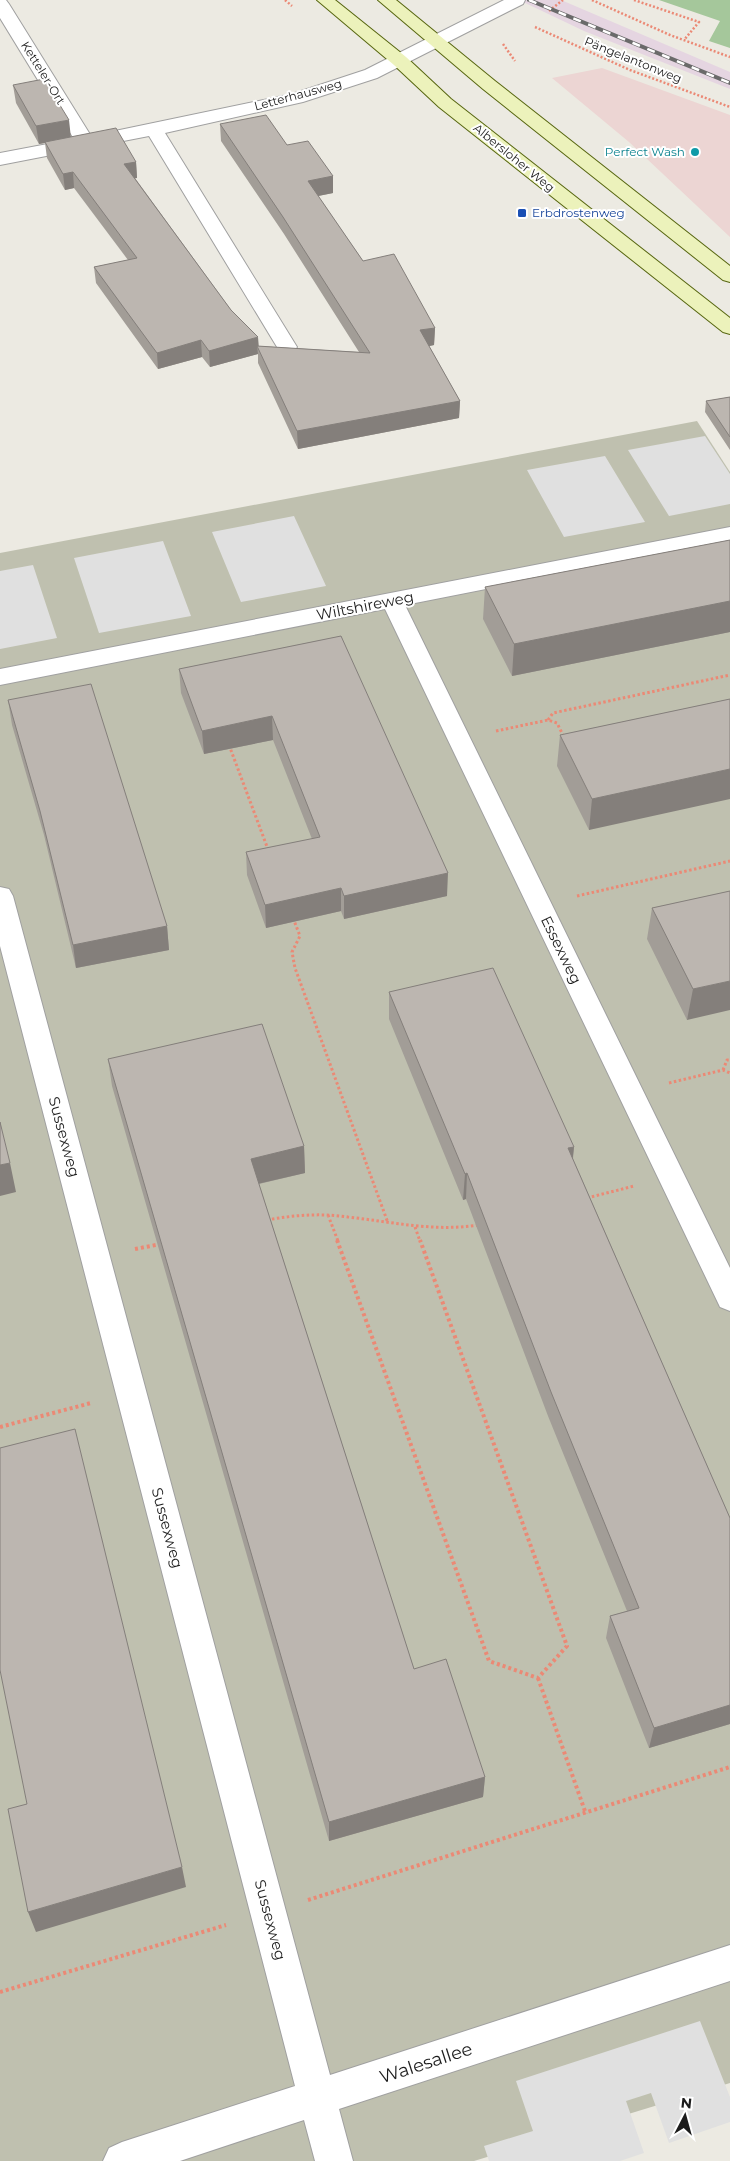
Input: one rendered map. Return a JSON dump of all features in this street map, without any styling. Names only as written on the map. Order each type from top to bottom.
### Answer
[{"type":"main road","name":"Albersloher Weg","points":[[325,0],[400,62],[445,103],[730,328]]},
{"type":"main road","points":[[386,0],[436,43],[730,276]]},
{"type":"street","points":[[436,43],[517,0]]},
{"type":"street","name":"Ketteler-Ort","points":[[0,4],[85,142]]},
{"type":"street","name":"Letterhausweg","points":[[0,159],[154,130],[297,98],[371,74],[400,62],[436,43]]},
{"type":"street","points":[[154,130],[287,347]]},
{"type":"street","name":"Wiltshireweg","points":[[0,677],[730,534]]},
{"type":"street","name":"Essexweg","points":[[392,601],[730,1298]]},
{"type":"street","name":"Sussexweg","points":[[0,896],[316,2099],[334,2161]]},
{"type":"street","name":"Walesallee","points":[[122,2161],[730,1963]]},
{"type":"path","points":[[592,0],[684,40],[730,57]]},
{"type":"path","points":[[634,0],[699,22],[684,40]]},
{"type":"path","name":"Pängelantonweg","points":[[530,25],[630,70],[730,107]]},
{"type":"path","points":[[548,720],[553,713],[730,675]]},
{"type":"path","points":[[533,724],[548,720],[556,723],[565,739],[571,738]]},
{"type":"path","points":[[228,743],[269,853]]},
{"type":"path","points":[[539,904],[730,861]]},
{"type":"path","points":[[293,917],[300,936],[292,952],[295,968],[388,1223]]},
{"type":"path","points":[[723,1070],[727,1060],[730,1060]]},
{"type":"path","points":[[705,1074],[723,1070],[730,1073]]},
{"type":"path","points":[[584,1199],[671,1177]]},
{"type":"path","points":[[328,1215],[489,1661],[538,1678]]},
{"type":"path","points":[[263,1221],[282,1217],[328,1215],[415,1227],[469,1228],[488,1223]]},
{"type":"path","points":[[415,1227],[567,1646],[538,1678]]},
{"type":"path","points":[[96,1258],[170,1242]]},
{"type":"path","points":[[0,1427],[131,1393]]},
{"type":"path","points":[[538,1678],[586,1814]]},
{"type":"path","points":[[0,1992],[268,1912],[730,1768]]},
{"type":"shaded area","points":[[519,0],[561,0],[730,72],[730,89],[584,31]]},
{"type":"shaded area","points":[[602,68],[730,115],[730,237],[629,142],[552,78]]},
{"type":"shaded area","points":[[697,421],[730,472],[730,2083],[474,2161],[0,2161],[0,553]]},
{"type":"shaded area","points":[[705,436],[730,474],[730,504],[669,516],[628,450]]},
{"type":"shaded area","points":[[605,456],[645,522],[564,537],[527,470]]},
{"type":"shaded area","points":[[294,516],[326,586],[241,602],[212,532]]},
{"type":"shaded area","points":[[163,541],[191,616],[99,633],[74,558]]},
{"type":"shaded area","points":[[33,565],[57,638],[0,649],[0,571]]},
{"type":"shaded area","points":[[700,2021],[730,2097],[730,2122],[669,2143],[651,2093],[626,2101],[644,2153],[620,2161],[489,2161],[484,2146],[533,2131],[516,2081]]},
{"type":"green space","points":[[659,0],[730,0],[730,48],[709,41],[720,21]]},
{"type":"building","points":[[44,79],[69,120],[36,126],[13,85]]},
{"type":"building","points":[[266,115],[287,145],[308,141],[333,176],[308,181],[363,261],[394,254],[435,328],[420,330],[460,401],[297,431],[257,346],[370,353],[283,217],[220,124]]},
{"type":"building","points":[[116,128],[136,162],[124,164],[231,310],[258,337],[209,351],[201,340],[157,353],[94,267],[137,258],[73,172],[63,174],[45,142]]},
{"type":"building","points":[[730,397],[730,437],[706,401]]},
{"type":"building","points":[[730,540],[730,601],[514,644],[485,587]]},
{"type":"building","points":[[341,636],[448,873],[344,896],[341,888],[265,905],[246,852],[320,837],[272,716],[202,731],[179,669]]},
{"type":"building","points":[[91,684],[167,926],[73,945],[40,811],[8,700]]},
{"type":"building","points":[[730,699],[730,769],[592,799],[560,735]]},
{"type":"building","points":[[730,891],[730,981],[693,989],[652,908]]},
{"type":"building","points":[[493,968],[574,1147],[568,1148],[730,1518],[730,1705],[654,1728],[610,1616],[639,1608],[551,1392],[467,1173],[465,1174],[389,992]]},
{"type":"building","points":[[262,1024],[304,1146],[251,1159],[414,1669],[446,1659],[485,1777],[329,1822],[108,1059]]},
{"type":"building","points":[[0,1122],[10,1163],[0,1165]]},
{"type":"building","points":[[75,1429],[182,1867],[28,1912],[8,1809],[27,1804],[0,1670],[0,1448]]},
{"type":"railway","points":[[529,0],[730,83]]},
{"type":"place","name":"Perfect Wash","points":[[695,152]]},
{"type":"place","name":"Erbdrostenweg","points":[[522,213]]}]
